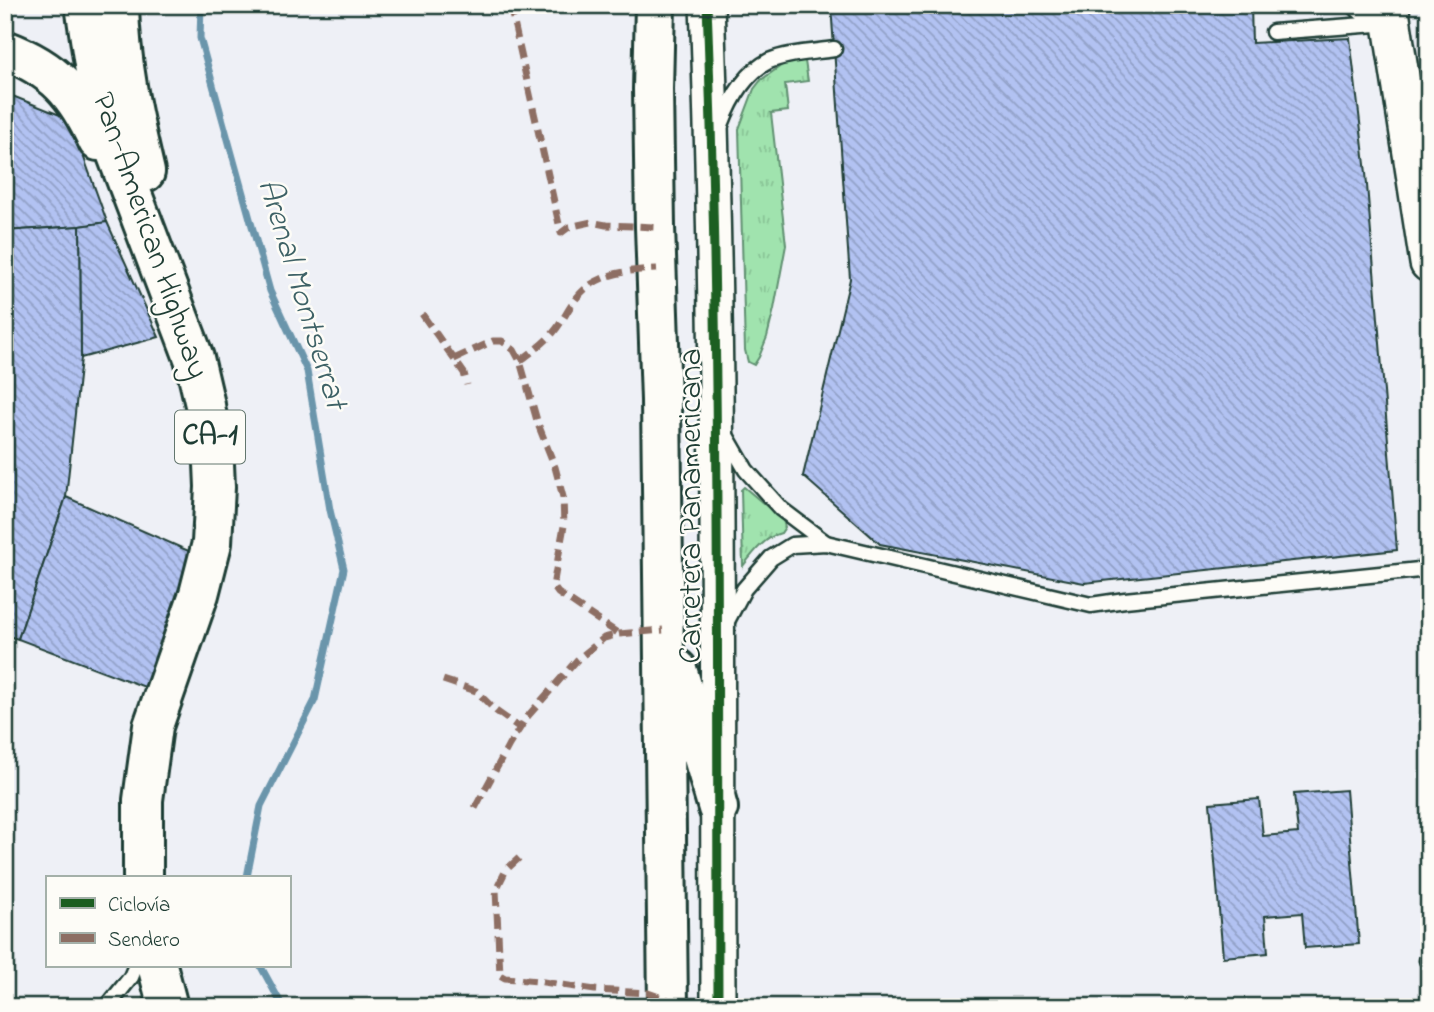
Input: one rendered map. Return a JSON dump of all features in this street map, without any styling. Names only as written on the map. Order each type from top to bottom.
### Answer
[{"type":"main road","name":"Pan-American Highway","points":[[85,5],[106,126],[194,358],[214,464],[212,543],[200,594],[153,726],[143,800],[143,876]]},
{"type":"main road","points":[[119,5],[121,51],[138,143],[155,217],[194,358]]},
{"type":"main road","points":[[644,5],[653,89]]},
{"type":"main road","points":[[655,5],[653,89],[661,400],[668,1007]]},
{"type":"main road","points":[[1395,16],[1429,252]]},
{"type":"main road","points":[[1395,16],[1429,263]]},
{"type":"main road","points":[[5,50],[27,59],[50,74],[71,93],[81,107],[101,148],[127,216],[148,260],[171,298]]},
{"type":"main road","points":[[663,645],[673,659],[679,675],[718,808]]},
{"type":"main road","points":[[158,967],[168,1007]]},
{"type":"street","name":"Carretera Panamericana","points":[[707,5],[713,146],[717,422],[718,1007]]},
{"type":"lane","points":[[1353,5],[1395,16]]},
{"type":"lane","points":[[1273,32],[1395,16]]},
{"type":"lane","points":[[713,146],[739,87],[768,61],[834,49]]},
{"type":"lane","points":[[717,422],[747,470],[781,509],[826,543]]},
{"type":"lane","points":[[717,639],[744,589],[771,558],[792,545],[826,543],[1091,605],[1429,569]]},
{"type":"lane","points":[[107,1007],[131,977],[135,967]]},
{"type":"green space","points":[[800,58],[805,61],[808,81],[785,84],[788,111],[771,113],[786,245],[767,337],[754,365],[748,362],[745,350],[739,129],[754,89],[761,80],[785,63]]},
{"type":"green space","points":[[744,487],[783,520],[785,527],[781,533],[760,546],[743,566],[741,490]]},
{"type":"building","points":[[831,5],[1251,5],[1252,43],[1350,38],[1366,173],[1397,550],[1084,583],[880,544],[803,476],[850,279]]},
{"type":"building","points":[[5,93],[70,119],[107,222],[5,231]]},
{"type":"building","points":[[107,222],[159,337],[81,358],[80,226]]},
{"type":"building","points":[[80,226],[81,358],[66,497],[18,639],[5,635],[5,231]]},
{"type":"building","points":[[66,497],[191,552],[150,689],[18,639]]},
{"type":"building","points":[[1346,790],[1359,944],[1305,948],[1302,913],[1265,916],[1268,953],[1223,957],[1210,803],[1259,799],[1263,836],[1298,833],[1294,794]]},
{"type":"waterway","name":"Arenal Montserrat","points":[[201,5],[200,38],[270,291],[307,371],[330,510],[344,569],[315,700],[261,806],[247,876]]},
{"type":"waterway","name":"Arenal Montserrat","points":[[261,967],[283,1007]]},
{"type":"marked path","points":[[510,5],[561,233],[569,227],[591,222],[655,227]]},
{"type":"marked path","points":[[520,361],[553,333],[576,299],[593,283],[620,273],[657,269]]},
{"type":"marked path","points":[[422,314],[464,373],[467,385]]},
{"type":"marked path","points":[[454,359],[493,341],[502,341],[514,350],[520,361],[563,497],[564,526],[553,586],[558,593],[619,634]]},
{"type":"marked path","points":[[475,808],[528,716],[577,660],[604,638],[663,630]]},
{"type":"marked path","points":[[443,680],[476,691],[496,711],[520,728]]},
{"type":"marked path","points":[[519,858],[506,870],[496,890],[500,975],[505,978],[595,990],[648,993],[668,1000]]},
{"type":"cycle path","points":[[707,5],[716,381],[718,1007]]}]
